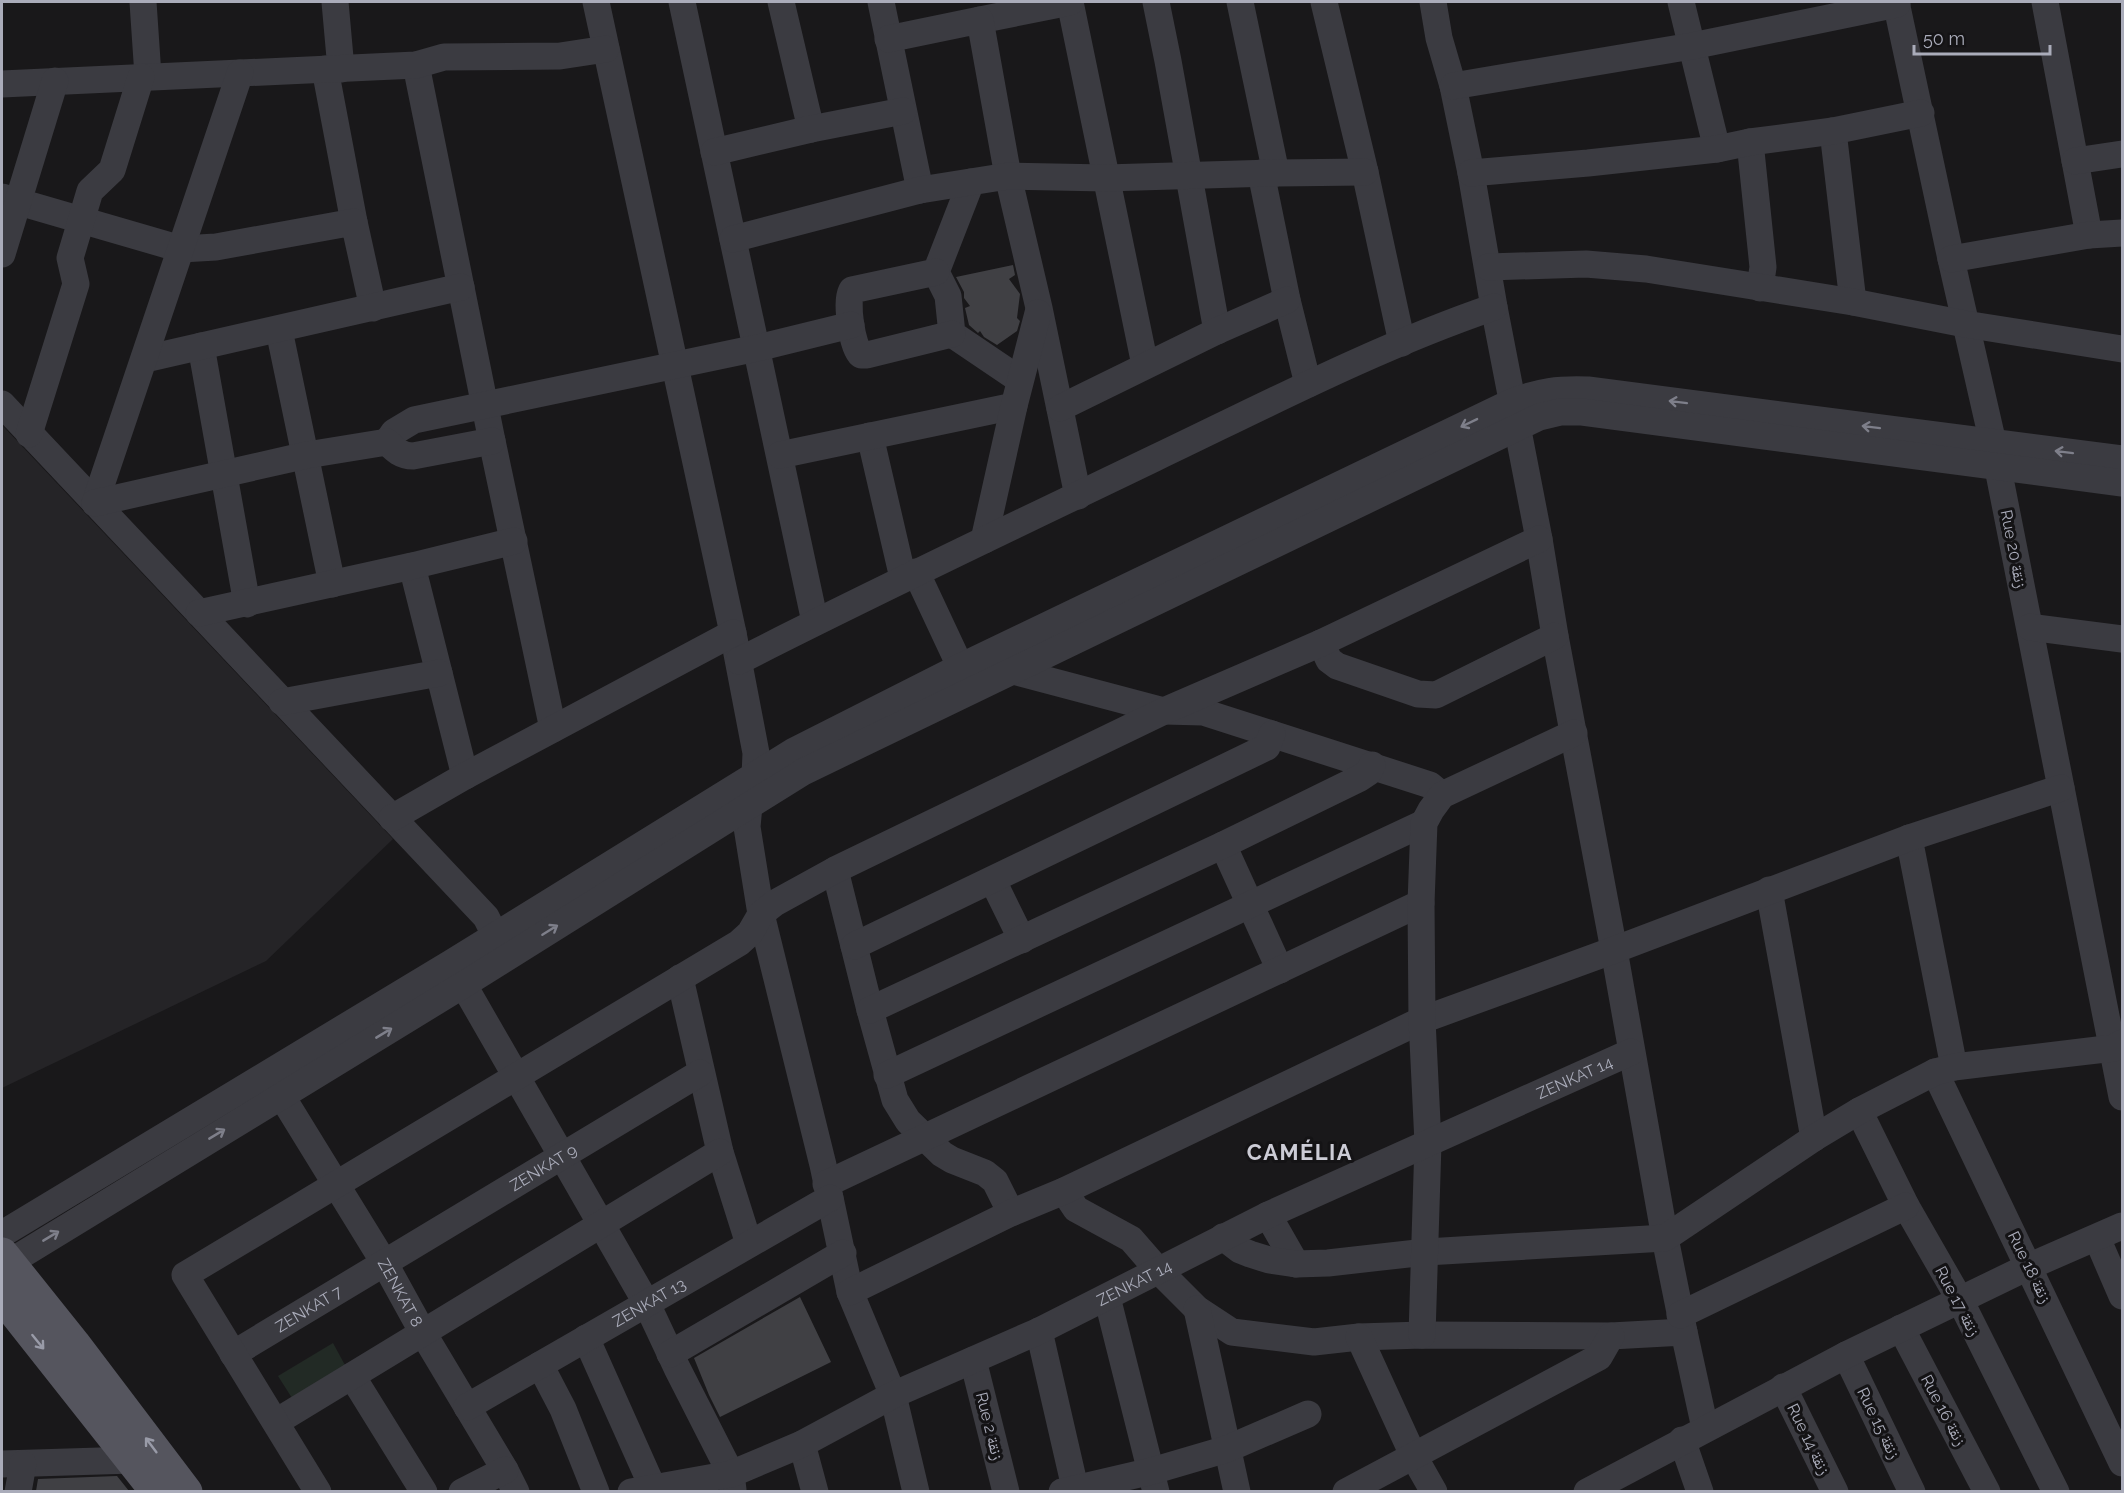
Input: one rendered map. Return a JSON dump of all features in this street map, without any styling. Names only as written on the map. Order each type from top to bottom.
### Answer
[{"type":"main road","points":[[3,1254],[186,1491]]},
{"type":"main road","points":[[2,1296],[157,1491]]},
{"type":"street","points":[[29,434],[76,284],[70,258],[90,191],[112,170],[145,77],[143,2]]},
{"type":"street","points":[[334,2],[333,69],[354,222],[373,308]]},
{"type":"street","points":[[596,2],[676,365],[739,661],[756,753],[747,827],[760,914],[843,1253],[850,1292],[893,1395],[916,1491]]},
{"type":"street","points":[[682,2],[815,622]]},
{"type":"street","points":[[781,2],[810,129]]},
{"type":"street","points":[[881,2],[920,190]]},
{"type":"street","points":[[888,39],[1070,2],[1145,365]]},
{"type":"street","points":[[1156,2],[1217,331]]},
{"type":"street","points":[[1240,2],[1269,173],[1287,300],[1308,384]]},
{"type":"street","points":[[1324,2],[1365,172],[1402,343]]},
{"type":"street","points":[[1433,2],[1439,38],[1453,86],[1471,173],[1682,1324],[1700,1491]]},
{"type":"street","points":[[1682,2],[1717,149]]},
{"type":"street","points":[[2044,2],[2089,235]]},
{"type":"street","points":[[1453,86],[1692,46],[1897,3]]},
{"type":"street","name":"Rue 20 زنقة","points":[[1897,3],[1995,455],[2061,788],[2118,1045],[2122,1098]]},
{"type":"street","points":[[980,20],[1008,176],[1039,308],[1078,496]]},
{"type":"street","points":[[2,84],[416,65],[444,57],[560,56],[606,49]]},
{"type":"street","points":[[416,65],[484,404],[553,729]]},
{"type":"street","points":[[95,503],[240,73]]},
{"type":"street","points":[[2,254],[9,200],[55,81]]},
{"type":"street","points":[[714,152],[810,129],[903,111]]},
{"type":"street","points":[[1471,173],[1717,149],[1833,130],[1921,112]]},
{"type":"street","points":[[1833,130],[1853,302]]},
{"type":"street","points":[[1750,142],[1762,267],[1760,288]]},
{"type":"street","points":[[2075,161],[2122,154]]},
{"type":"street","points":[[733,239],[920,190],[1008,176],[1106,178],[1365,172]]},
{"type":"street","points":[[952,334],[948,296],[936,272],[971,182]]},
{"type":"street","points":[[9,200],[181,249],[216,247],[354,222]]},
{"type":"street","points":[[1951,259],[2089,235],[2122,234]]},
{"type":"street","points":[[1488,267],[1586,264],[1646,269],[2122,349]]},
{"type":"street","points":[[936,272],[852,290],[848,296],[856,351],[864,355],[952,334],[1020,380]]},
{"type":"street","points":[[145,359],[462,287]]},
{"type":"street","points":[[1060,408],[1145,365],[1287,300]]},
{"type":"street","points":[[739,661],[910,575],[1308,384],[1446,324],[1494,307]]},
{"type":"street","points":[[984,540],[1020,380],[1039,308]]},
{"type":"street","points":[[95,503],[307,455],[387,442],[394,432],[414,420],[757,348],[851,325]]},
{"type":"street","points":[[279,330],[307,455],[332,584]]},
{"type":"street","points":[[201,346],[247,603]]},
{"type":"street","points":[[2,404],[486,917],[495,935]]},
{"type":"street","points":[[780,455],[1014,406]]},
{"type":"street","points":[[3,1254],[457,974],[803,772],[971,691],[1007,659],[1515,414],[1539,417],[1560,412],[1582,412],[1995,455],[2122,459]]},
{"type":"street","points":[[870,436],[910,575],[971,691]]},
{"type":"street","points":[[387,442],[406,456],[413,456],[492,441]]},
{"type":"street","points":[[1995,455],[2122,483]]},
{"type":"street","points":[[318,1491],[184,1275],[739,943],[750,933],[760,914],[775,903],[836,870],[1164,711],[1321,643],[1539,539]]},
{"type":"street","points":[[199,614],[514,541]]},
{"type":"street","points":[[412,566],[465,776]]},
{"type":"street","points":[[2030,627],[2122,639]]},
{"type":"street","points":[[392,818],[465,776],[733,633]]},
{"type":"street","points":[[1321,643],[1329,660],[1337,666],[1428,696],[1555,636]]},
{"type":"street","points":[[3,1254],[280,1095],[457,974],[495,935],[794,751],[960,667],[1007,659],[1164,711],[1203,711],[1430,785],[1442,795]]},
{"type":"street","points":[[282,702],[439,673]]},
{"type":"street","points":[[1422,1335],[1428,1143],[1422,1020],[1421,903],[1424,823],[1442,795],[1574,733]]},
{"type":"street","points":[[854,946],[1267,747],[1272,734]]},
{"type":"street","points":[[870,1010],[1223,846],[1360,778],[1369,772],[1372,765]]},
{"type":"street","points":[[850,1292],[1011,1213],[1064,1191],[1422,1020],[1909,838],[2061,788]]},
{"type":"street","points":[[887,1075],[1424,823]]},
{"type":"street","name":"Rue 18 زنقة","points":[[1909,838],[1944,1069],[2030,1266],[2122,1463]]},
{"type":"street","points":[[1223,846],[1280,970]]},
{"type":"street","points":[[836,870],[870,1010],[896,1100],[908,1121],[922,1137],[947,1157],[985,1173],[995,1181],[1011,1213]]},
{"type":"street","points":[[993,881],[1022,940]]},
{"type":"street","points":[[1769,890],[1814,1138]]},
{"type":"street","name":"ZENKAT 13","points":[[467,1407],[749,1244],[828,1191],[922,1137],[1421,903]]},
{"type":"street","points":[[457,974],[647,1304],[732,1483]]},
{"type":"street","points":[[680,978],[720,1152],[749,1244]]},
{"type":"street","points":[[1223,1237],[1250,1254],[1269,1260],[1296,1264],[1328,1263],[1426,1252],[1665,1238],[1814,1138],[1859,1111],[1944,1069],[2118,1045]]},
{"type":"street","name":"ZENKAT 14","points":[[642,1490],[732,1483],[893,1395],[1039,1331],[1268,1215],[1631,1052]]},
{"type":"street","name":"ZENKAT 9","points":[[385,1264],[561,1155],[700,1073]]},
{"type":"street","name":"ZENKAT 8","points":[[280,1095],[385,1264],[511,1481]]},
{"type":"street","name":"Rue 17 زنقة","points":[[1859,1111],[1906,1206],[1960,1300],[2056,1491]]},
{"type":"street","points":[[276,1422],[720,1152]]},
{"type":"street","points":[[1064,1191],[1076,1209],[1131,1239],[1197,1309],[1232,1332],[1314,1342],[1359,1336],[1611,1336],[1682,1324],[1906,1206]]},
{"type":"street","points":[[1268,1215],[1296,1264]]},
{"type":"street","points":[[1597,1489],[1694,1434],[1846,1355],[2030,1266],[2122,1226]]},
{"type":"street","points":[[2097,1238],[2122,1296]]},
{"type":"street","points":[[670,1354],[843,1253]]},
{"type":"street","name":"ZENKAT 7","points":[[233,1354],[385,1264]]},
{"type":"street","points":[[1107,1297],[1154,1481]]},
{"type":"street","points":[[1197,1309],[1238,1491]]},
{"type":"street","name":"Rue 16 زنقة","points":[[1901,1328],[1987,1491]]},
{"type":"street","points":[[1039,1331],[1072,1490],[1154,1481],[1308,1414]]},
{"type":"street","points":[[1359,1336],[1413,1455],[1434,1491]]},
{"type":"street","points":[[1346,1491],[1599,1357],[1611,1336]]},
{"type":"street","points":[[586,1338],[642,1490]]},
{"type":"street","name":"Rue 15 زنقة","points":[[1846,1355],[1912,1491]]},
{"type":"street","name":"Rue 2 زنقة","points":[[974,1360],[1006,1491]]},
{"type":"street","points":[[540,1365],[563,1409],[596,1491]]},
{"type":"street","points":[[352,1376],[424,1491]]},
{"type":"street","name":"Rue 14 زنقة","points":[[1783,1387],[1834,1491]]},
{"type":"street","points":[[802,1444],[815,1491]]},
{"type":"street","points":[[18,1491],[12,1464],[133,1460]]},
{"type":"street","points":[[462,1491],[511,1481]]},
{"type":"shaded area","points":[[2,425],[393,839],[266,961],[2,1088]]},
{"type":"shaded area","points":[[333,1343],[346,1367],[292,1398],[278,1376]]},
{"type":"building","points":[[1013,265],[1015,275],[1009,279],[1020,294],[1017,318],[1020,321],[1017,331],[997,345],[969,325],[965,308],[970,306],[964,298],[964,292],[956,277]]},
{"type":"building","points":[[800,1297],[831,1362],[720,1417],[694,1358]]},
{"type":"building","points":[[117,1476],[129,1491],[36,1491],[38,1479]]},
{"type":"district","name":"CAMÉLIA","points":[[1300,1152]]}]
